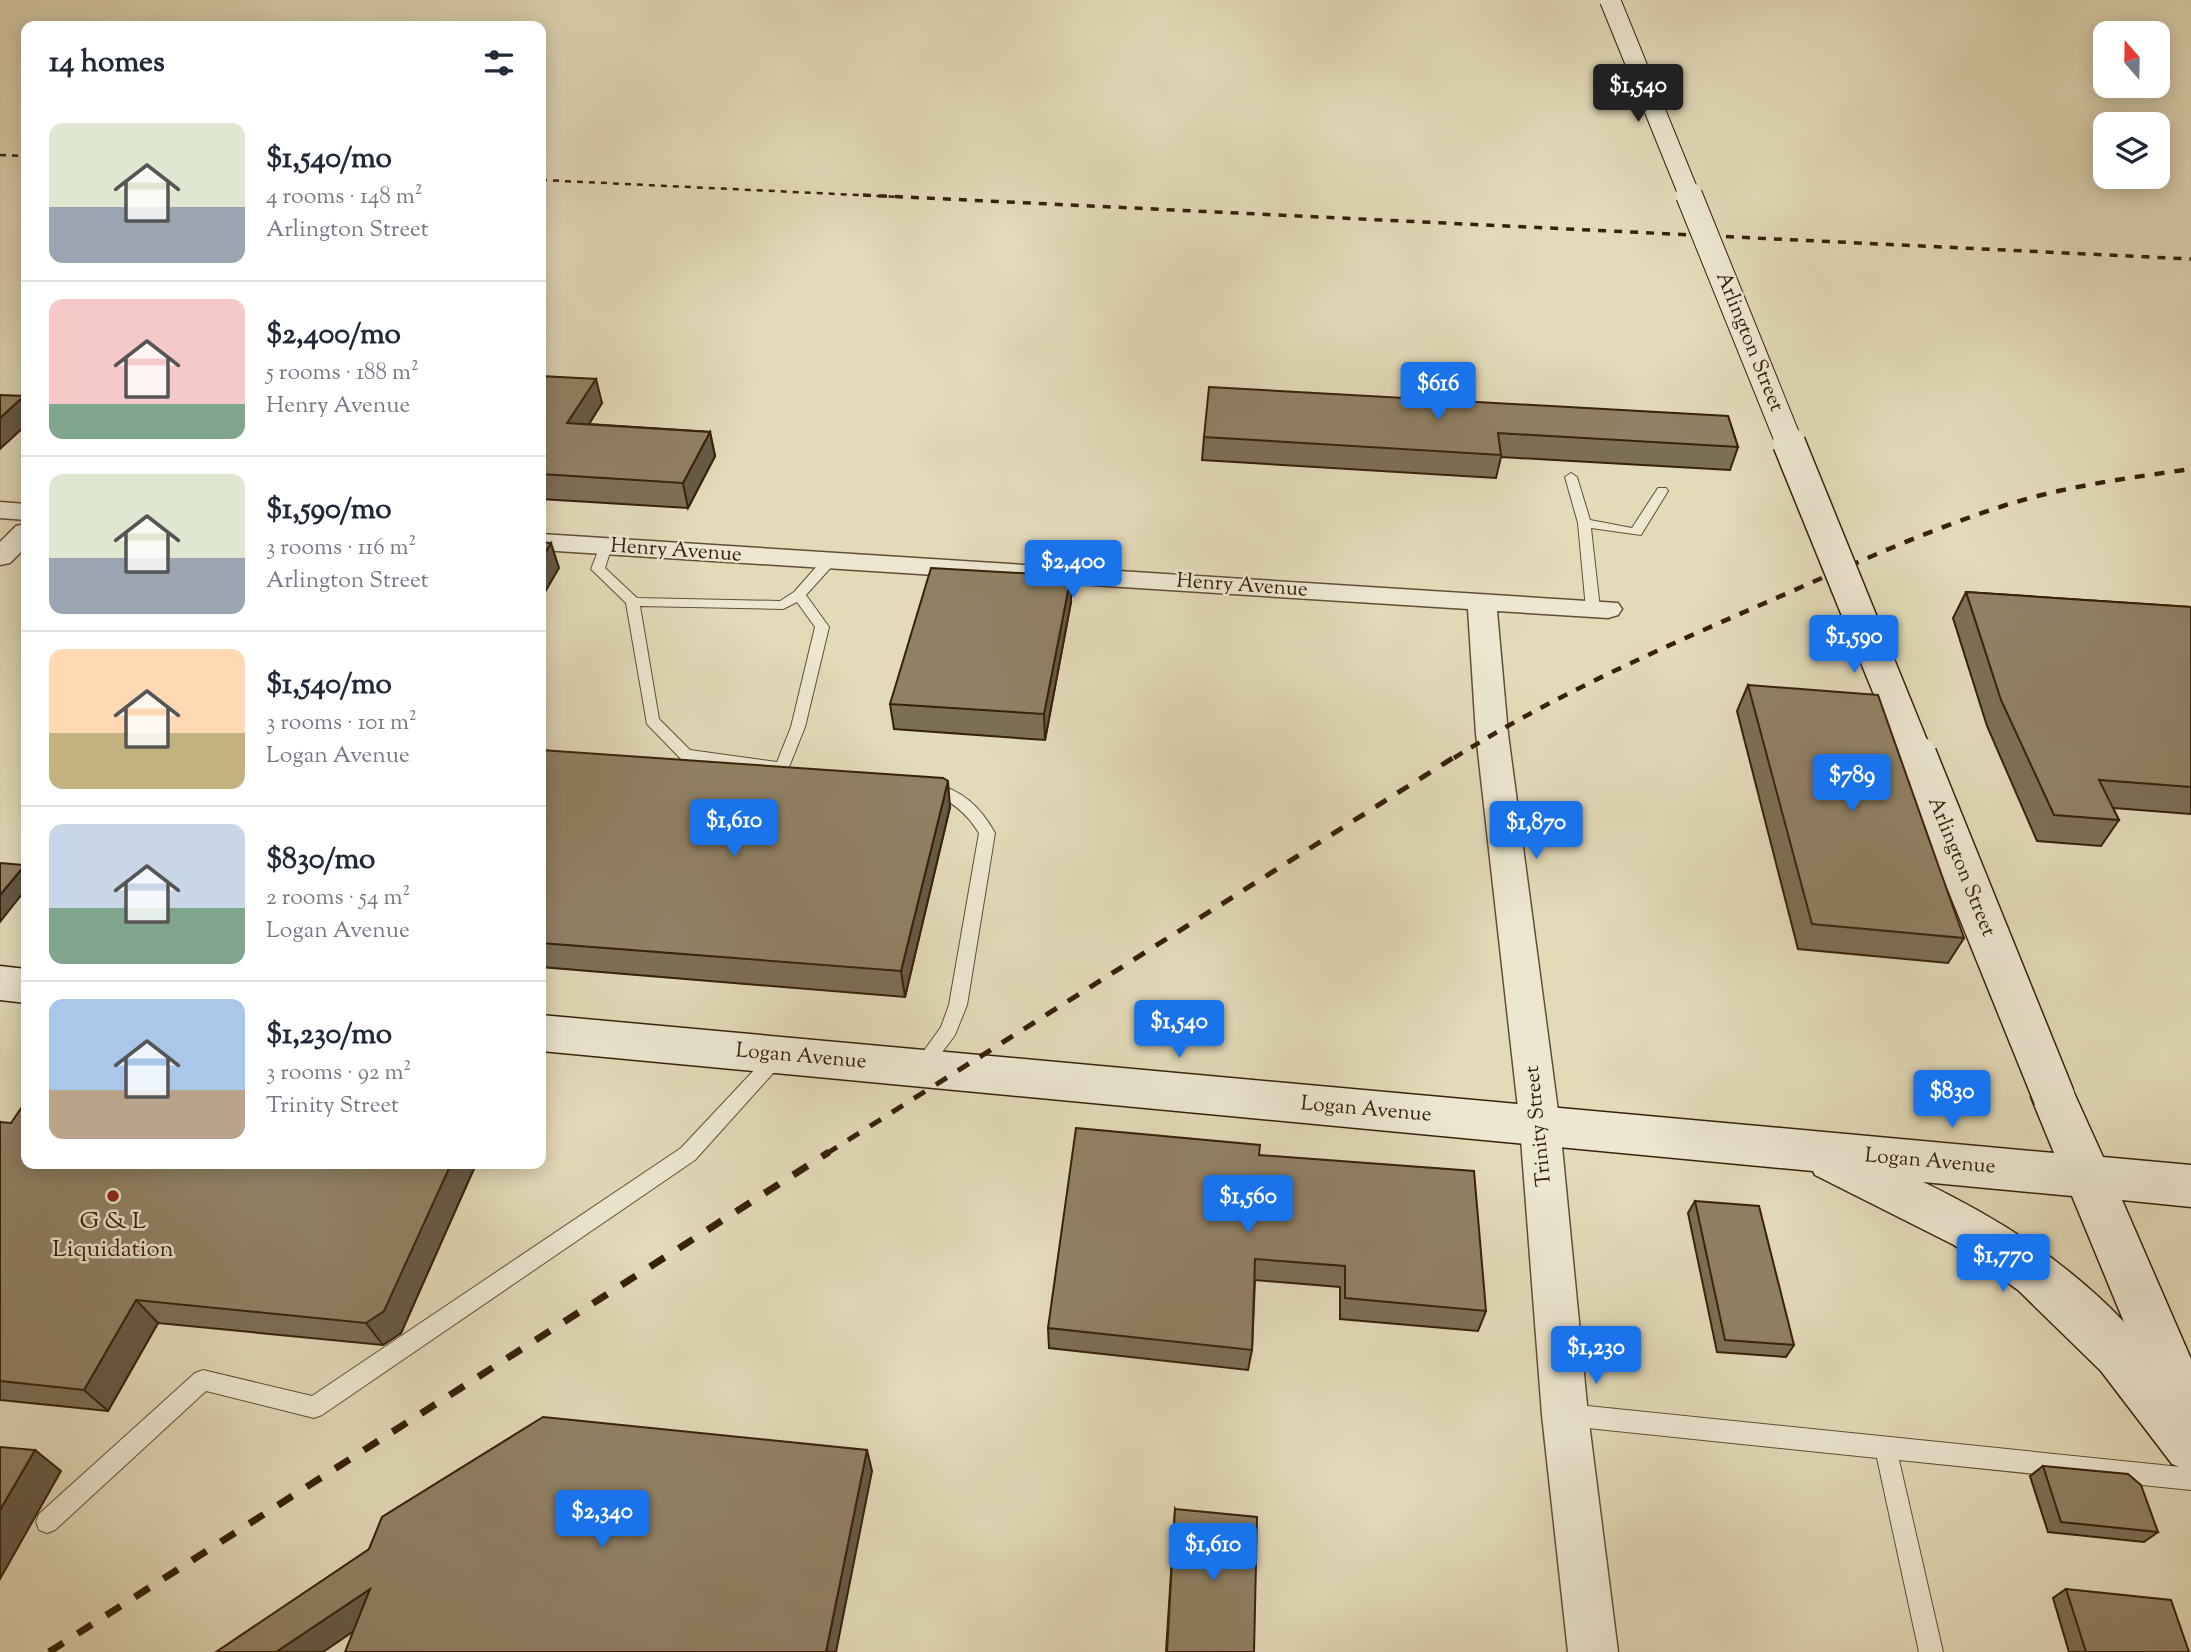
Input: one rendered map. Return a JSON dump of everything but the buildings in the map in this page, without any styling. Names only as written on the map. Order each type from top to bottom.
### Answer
[{"type":"main road","name":"Arlington Street","points":[[1610,0],[2086,1176],[2191,1421]]},
{"type":"main road","points":[[0,983],[21,985]]},
{"type":"main road","name":"Logan Avenue","points":[[546,1033],[2191,1186]]},
{"type":"main road","points":[[1811,1151],[1974,1231],[2050,1285],[2078,1309],[2147,1383],[2191,1446]]},
{"type":"street","points":[[0,510],[21,512]]},
{"type":"street","points":[[0,557],[21,537]]},
{"type":"street","name":"Henry Avenue","points":[[546,542],[1601,609]]},
{"type":"street","name":"Trinity Street","points":[[1482,601],[1492,734],[1540,1126],[1565,1415],[1593,1652]]},
{"type":"lane","points":[[1571,477],[1584,523],[1601,609]]},
{"type":"lane","points":[[1584,523],[1636,532],[1662,491]]},
{"type":"lane","points":[[606,546],[597,569],[633,602],[652,721],[685,755],[803,771]]},
{"type":"lane","points":[[633,602],[783,606],[799,595],[830,560]]},
{"type":"lane","points":[[782,768],[798,727],[822,627],[799,595]]},
{"type":"lane","points":[[916,786],[941,790],[975,812],[987,833],[958,1005],[949,1030],[921,1068]]},
{"type":"lane","points":[[47,1522],[203,1380],[314,1407],[688,1154],[779,1055]]},
{"type":"lane","points":[[1565,1415],[2191,1479]]},
{"type":"lane","points":[[1885,1446],[1931,1652]]},
{"type":"railway","points":[[0,155],[21,156]]},
{"type":"railway","points":[[546,180],[900,197]]},
{"type":"railway","points":[[863,195],[2191,259]]},
{"type":"railway","points":[[1454,758],[1527,715],[1642,658],[1941,528],[2050,493],[2191,469]]},
{"type":"railway","points":[[826,1154],[1456,756]]},
{"type":"railway","points":[[49,1652],[829,1152]]},
{"type":"place","name":"G & L Liquidation","points":[[113,1196]]}]
